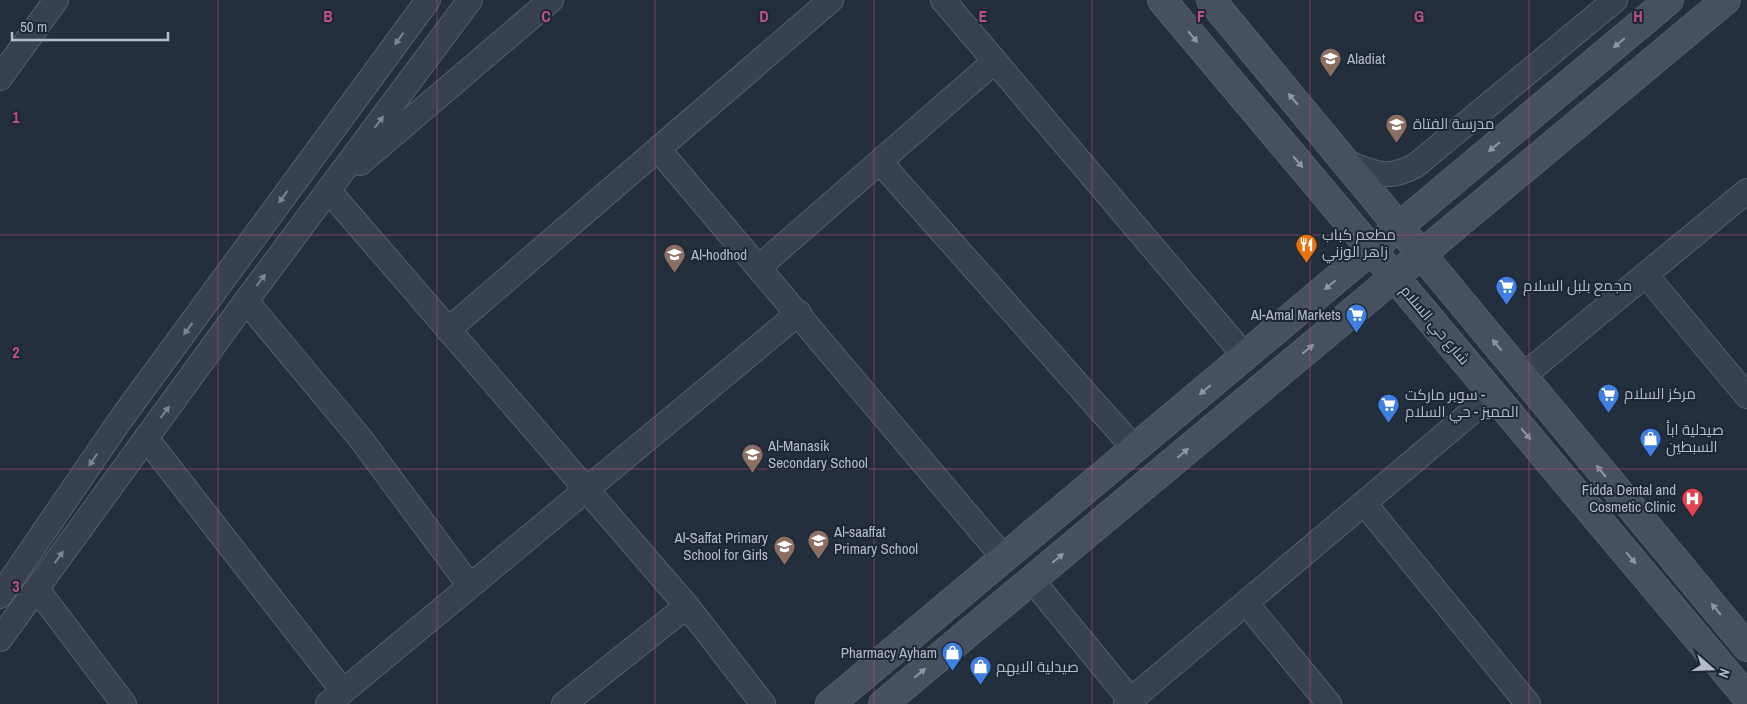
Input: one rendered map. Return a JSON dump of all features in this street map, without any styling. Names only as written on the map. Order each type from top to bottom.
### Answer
[{"type":"street","points":[[1,76],[56,0]]},
{"type":"street","points":[[0,596],[121,419],[428,0]]},
{"type":"street","points":[[0,639],[246,301],[470,0]]},
{"type":"street","points":[[328,190],[551,0]]},
{"type":"street","points":[[448,330],[831,0]]},
{"type":"street","points":[[943,0],[1244,356]]},
{"type":"street","name":"شارع حي السلام","points":[[1162,0],[1372,249],[1385,285],[1436,326],[1747,697]]},
{"type":"street","points":[[1211,0],[1747,647]]},
{"type":"street","points":[[1345,162],[1384,175],[1399,174],[1415,166],[1615,0]]},
{"type":"street","points":[[830,704],[1670,0]]},
{"type":"street","points":[[882,704],[1726,0]]},
{"type":"street","points":[[759,267],[995,61]]},
{"type":"street","points":[[658,149],[799,313],[1004,558]]},
{"type":"street","points":[[880,162],[1134,448]]},
{"type":"street","points":[[328,190],[687,606],[764,704]]},
{"type":"street","points":[[1523,376],[1747,191]]},
{"type":"street","points":[[1428,203],[1424,209],[1424,223],[1433,232],[1447,233]]},
{"type":"street","points":[[1350,268],[1356,266],[1370,269],[1377,280],[1385,285]]},
{"type":"street","points":[[1646,275],[1747,396]]},
{"type":"street","points":[[246,301],[360,438],[470,586]]},
{"type":"street","points":[[1436,326],[1440,317],[1446,311],[1454,306],[1464,305]]},
{"type":"street","points":[[146,438],[336,698],[799,313]]},
{"type":"street","points":[[1032,580],[1130,703],[1493,394]]},
{"type":"street","points":[[1364,503],[1528,704]]},
{"type":"street","points":[[36,589],[124,704]]},
{"type":"street","points":[[1246,603],[1329,704]]},
{"type":"street","points":[[564,704],[687,606]]},
{"type":"place","name":"Aladiat","points":[[1331,78]]},
{"type":"place","name":"مدرسة الفتاة","points":[[1397,143]]},
{"type":"place","name":"مطعم كباب زاهر الوزني","points":[[1306,263]]},
{"type":"place","name":"Al-hodhod","points":[[675,274]]},
{"type":"place","name":"مجمع بلبل السلام","points":[[1507,305]]},
{"type":"place","name":"Al-Amal Markets","points":[[1357,334]]},
{"type":"place","name":"مركز السلام","points":[[1608,413]]},
{"type":"place","name":"سوبر ماركت - المميز - حي السلام","points":[[1389,423]]},
{"type":"place","name":"صيدلية ابأ السبطين","points":[[1650,458]]},
{"type":"place","name":"Al-Manasik Secondary School","points":[[752,474]]},
{"type":"place","name":"Fidda Dental and Cosmetic Clinic","points":[[1692,518]]},
{"type":"place","name":"Al-saaffat Primary School","points":[[818,560]]},
{"type":"place","name":"Al-Saffat Primary School for Girls","points":[[784,566]]},
{"type":"place","name":"Pharmacy Ayham","points":[[953,672]]},
{"type":"place","name":"صيدلية الايهم","points":[[980,686]]}]
